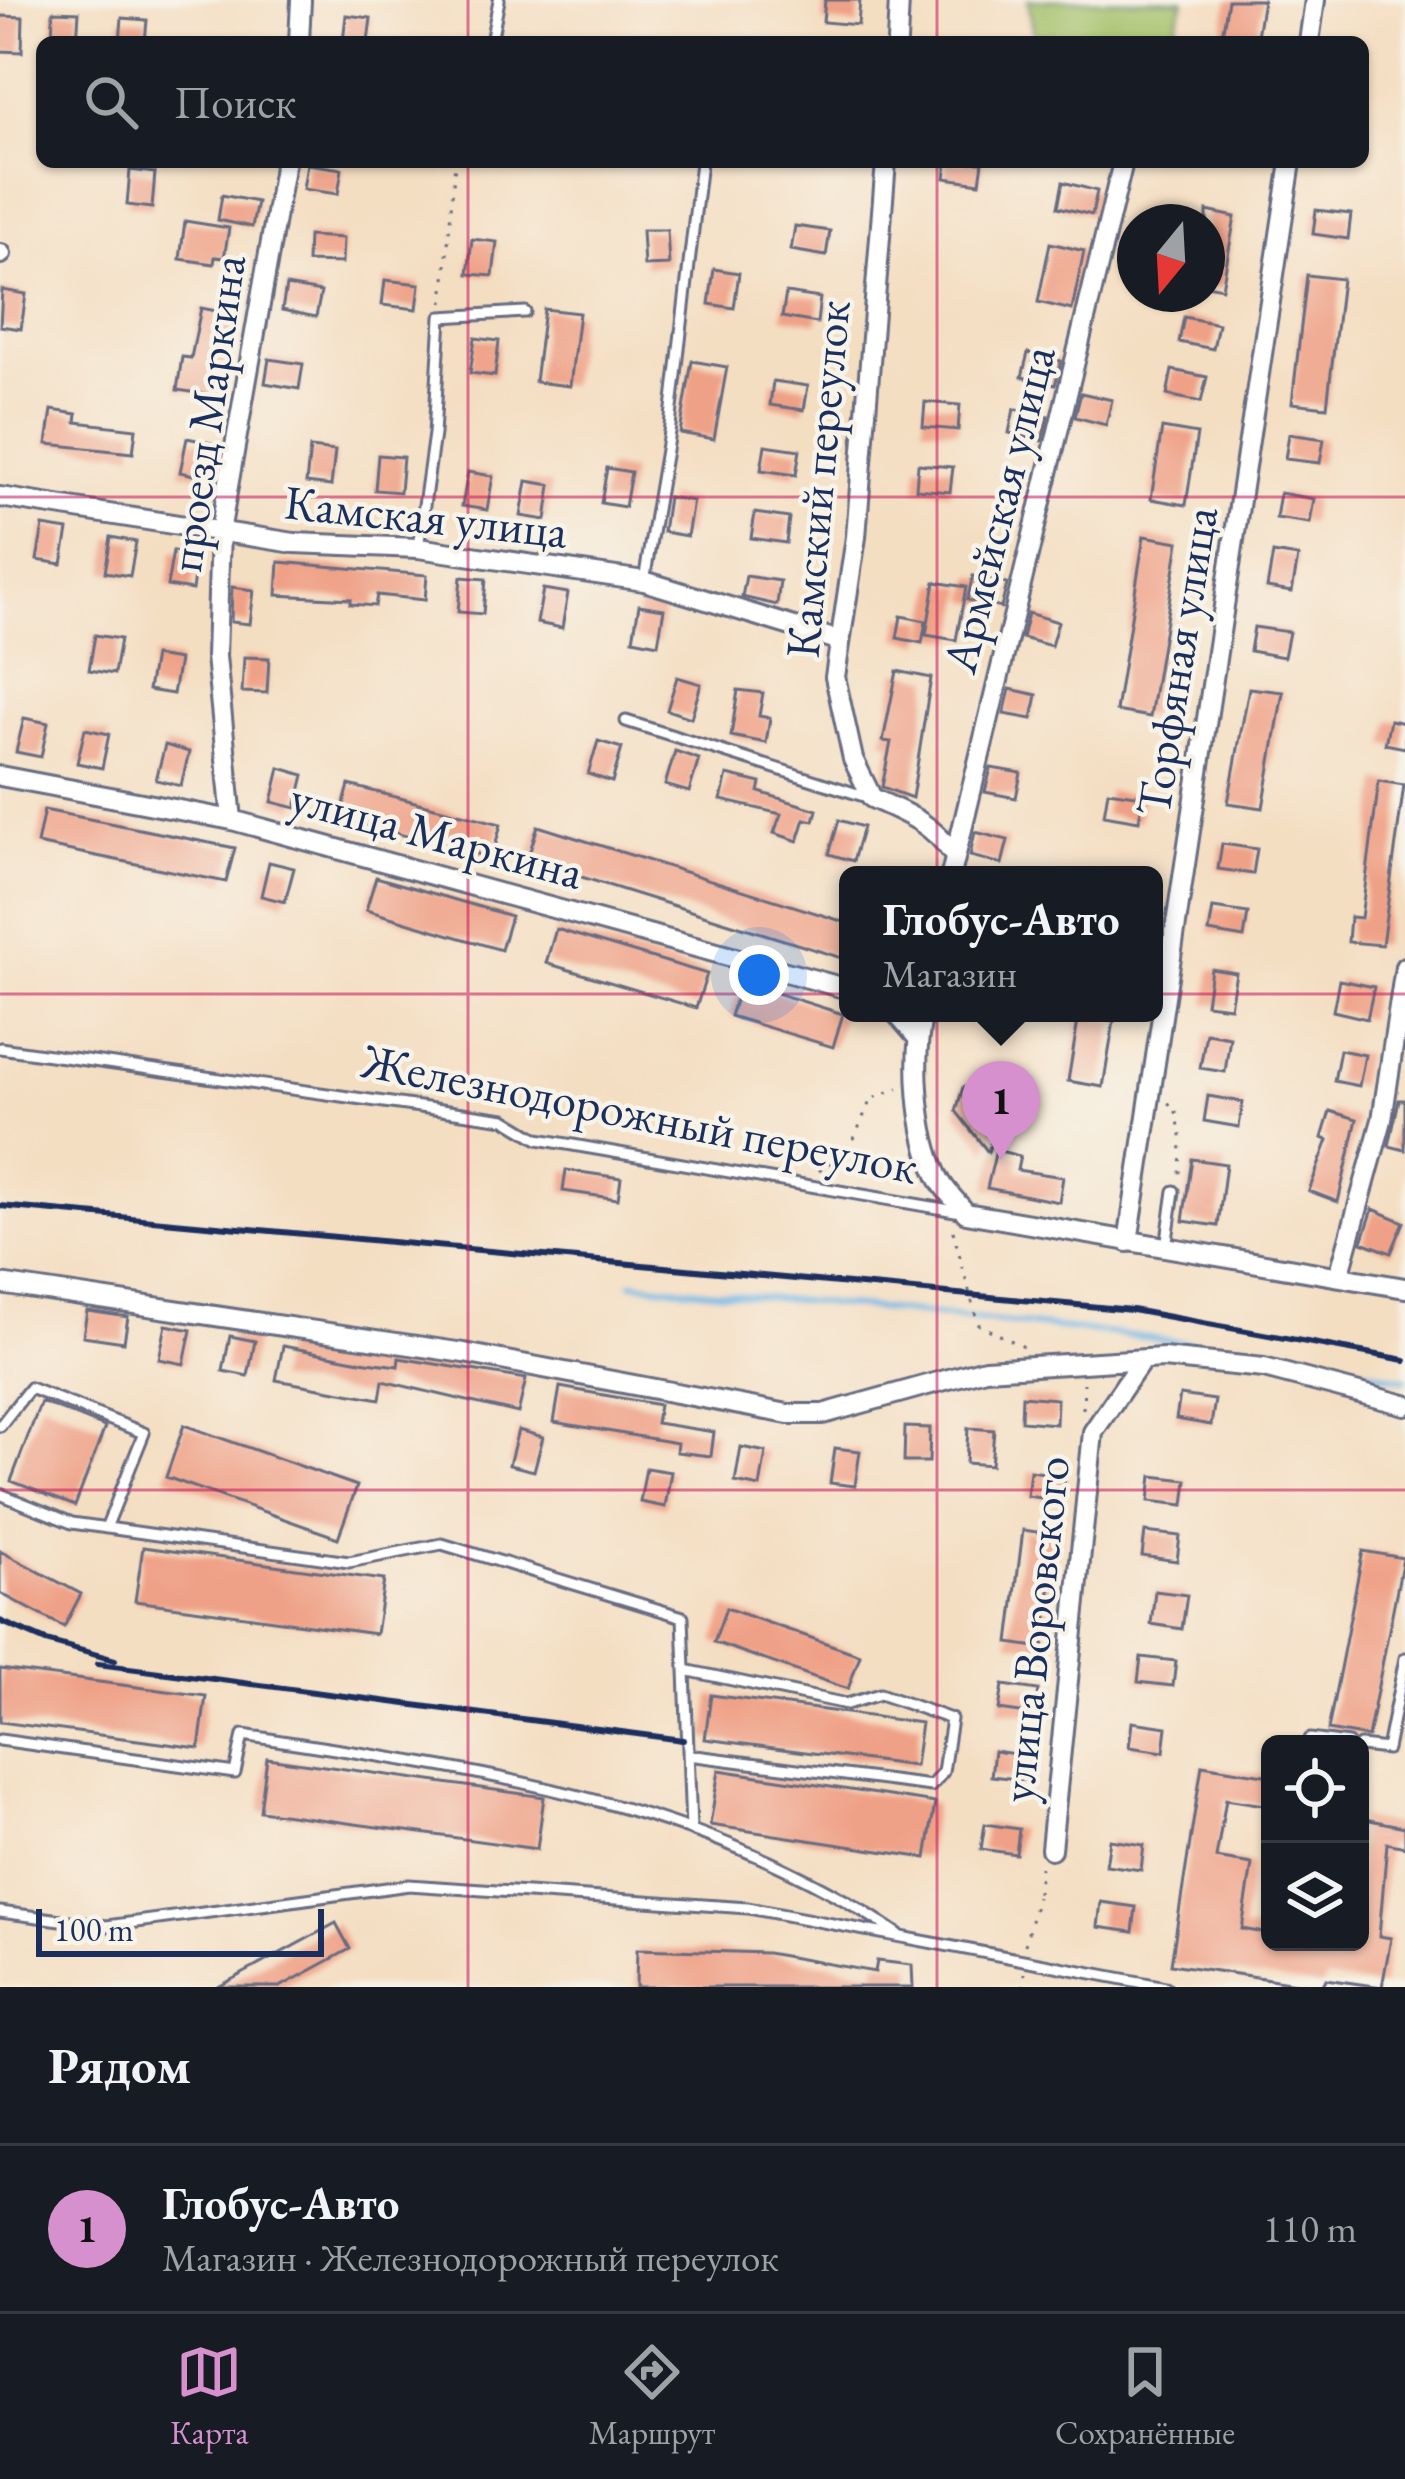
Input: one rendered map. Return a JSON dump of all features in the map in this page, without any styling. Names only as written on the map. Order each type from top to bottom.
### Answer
[{"type":"street","points":[[299,36],[301,0]]},
{"type":"street","points":[[897,36],[899,0]]},
{"type":"street","points":[[1310,36],[1315,0]]},
{"type":"street","name":"проезд Маркина","points":[[232,820],[216,656],[220,532],[284,168]]},
{"type":"street","name":"Камский переулок","points":[[872,798],[854,759],[835,677],[856,537],[886,168]]},
{"type":"street","name":"Армейская улица","points":[[952,866],[1122,168]]},
{"type":"street","name":"Торфяная улица","points":[[1163,1013],[1290,168]]},
{"type":"street","name":"Камская улица","points":[[0,497],[294,544],[418,548],[644,581],[837,640]]},
{"type":"street","name":"улица Маркина","points":[[0,776],[232,820],[839,987]]},
{"type":"street","points":[[872,798],[920,819],[938,832],[953,854]]},
{"type":"street","points":[[1339,1276],[1382,1120],[1405,967]]},
{"type":"street","points":[[904,1022],[917,1037]]},
{"type":"street","points":[[921,1022],[917,1037],[927,1148],[939,1180],[966,1213]]},
{"type":"street","name":"Торфяная улица","points":[[1128,1242],[1162,1022]]},
{"type":"street","name":"Железнодорожный переулок","points":[[966,1213],[1405,1288]]},
{"type":"street","points":[[0,1284],[464,1353],[788,1414],[823,1414],[986,1369],[1142,1360],[1264,1368],[1405,1405]]},
{"type":"street","name":"улица Воровского","points":[[1051,1849],[1093,1432],[1142,1360]]},
{"type":"lane","points":[[492,36],[499,0]]},
{"type":"lane","points":[[644,581],[670,426],[700,168]]},
{"type":"lane","points":[[418,548],[434,434],[441,317],[525,312]]},
{"type":"lane","points":[[626,721],[872,798]]},
{"type":"lane","name":"Железнодорожный переулок","points":[[0,1048],[506,1119],[538,1139],[966,1213]]},
{"type":"lane","points":[[1166,1247],[1174,1191]]},
{"type":"lane","points":[[0,1426],[30,1388],[144,1433],[106,1528]]},
{"type":"lane","points":[[0,1399],[16,1405]]},
{"type":"lane","points":[[0,1494],[72,1523],[350,1562],[442,1544],[683,1617],[691,1829]]},
{"type":"lane","points":[[1369,1747],[1387,1749],[1405,1658]]},
{"type":"lane","points":[[686,1670],[848,1704],[880,1694],[951,1719],[943,1772],[931,1786],[688,1755]]},
{"type":"lane","points":[[0,1740],[235,1773],[243,1735],[511,1776],[691,1829],[839,1893],[903,1937]]},
{"type":"lane","points":[[0,1912],[107,1926],[409,1885],[748,1908],[1166,1987]]},
{"type":"path","points":[[441,317],[454,168]]},
{"type":"path","points":[[791,1186],[850,1148],[872,1099],[884,1090],[922,1085]]},
{"type":"path","points":[[1151,1093],[1175,1107],[1181,1177],[1174,1191]]},
{"type":"path","points":[[966,1213],[951,1233],[976,1300],[978,1324],[1051,1365]]},
{"type":"path","points":[[1023,1987],[1025,1939],[1051,1849]]},
{"type":"green space","points":[[1028,0],[1184,0],[1173,36],[1034,35]]},
{"type":"building","points":[[825,0],[860,0],[858,25],[823,22]]},
{"type":"building","points":[[1228,0],[1263,0],[1257,36],[1222,36]]},
{"type":"building","points":[[53,11],[79,12],[77,36],[52,36]]},
{"type":"building","points":[[346,15],[371,18],[369,36],[344,36]]},
{"type":"building","points":[[0,16],[23,17],[22,52],[0,51]]},
{"type":"building","points":[[122,18],[147,20],[146,36],[120,36]]},
{"type":"building","points":[[306,168],[342,169],[338,194],[303,189]]},
{"type":"building","points":[[946,168],[982,168],[980,183],[945,178]]},
{"type":"building","points":[[130,170],[155,173],[152,208],[127,205]]},
{"type":"building","points":[[1063,182],[1097,191],[1092,215],[1058,207]]},
{"type":"building","points":[[222,195],[257,202],[252,227],[218,220]]},
{"type":"building","points":[[1316,210],[1351,214],[1348,239],[1313,234]]},
{"type":"building","points":[[1225,215],[1235,217],[1225,272]]},
{"type":"building","points":[[185,221],[229,228],[224,258],[215,257],[214,264],[180,259]]},
{"type":"building","points":[[795,226],[830,231],[826,256],[791,250]]},
{"type":"building","points":[[642,230],[667,230],[669,265],[644,266]]},
{"type":"building","points":[[308,236],[343,238],[342,263],[307,262]]},
{"type":"building","points":[[472,239],[497,242],[493,276],[468,274]]},
{"type":"building","points":[[1050,243],[1084,251],[1072,310],[1038,302]]},
{"type":"building","points":[[714,269],[739,273],[734,308],[709,304]]},
{"type":"building","points":[[1307,275],[1342,279],[1327,407],[1292,403]]},
{"type":"building","points":[[385,280],[420,284],[417,309],[382,305]]},
{"type":"building","points":[[286,286],[321,292],[316,317],[282,310]]},
{"type":"building","points":[[2,290],[26,294],[21,329],[0,326]]},
{"type":"building","points":[[786,293],[820,298],[817,323],[782,317]]},
{"type":"building","points":[[201,308],[236,315],[220,396],[177,390],[182,357],[191,358]]},
{"type":"building","points":[[544,309],[579,313],[570,386],[535,382]]},
{"type":"building","points":[[1184,317],[1218,324],[1213,349],[1179,342]]},
{"type":"building","points":[[475,338],[499,341],[495,376],[470,373]]},
{"type":"building","points":[[1028,353],[1061,361],[1055,385],[1022,377]]},
{"type":"building","points":[[269,359],[303,364],[299,389],[265,383]]},
{"type":"building","points":[[692,361],[727,367],[714,439],[680,433]]},
{"type":"building","points":[[1172,370],[1207,377],[1201,402],[1167,395]]},
{"type":"building","points":[[773,381],[808,386],[804,410],[770,405]]},
{"type":"building","points":[[1081,393],[1112,400],[1106,425],[1075,417]]},
{"type":"building","points":[[925,402],[960,405],[958,430],[923,427]]},
{"type":"building","points":[[1014,409],[1048,416],[1042,441],[1009,433]]},
{"type":"building","points":[[52,410],[77,414],[76,422],[136,429],[133,453],[47,444]]},
{"type":"building","points":[[1162,428],[1197,434],[1186,505],[1151,499]]},
{"type":"building","points":[[1289,434],[1324,439],[1320,463],[1285,459]]},
{"type":"building","points":[[187,438],[211,443],[204,477],[180,472]]},
{"type":"building","points":[[765,445],[800,450],[796,475],[761,470]]},
{"type":"building","points":[[310,448],[335,451],[331,486],[306,483]]},
{"type":"building","points":[[378,455],[403,457],[400,492],[375,490]]},
{"type":"building","points":[[918,464],[953,467],[950,492],[916,489]]},
{"type":"building","points":[[607,468],[631,472],[625,507],[601,503]]},
{"type":"building","points":[[468,472],[493,476],[487,510],[462,506]]},
{"type":"building","points":[[527,481],[551,485],[546,520],[521,516]]},
{"type":"building","points":[[1280,493],[1314,499],[1310,523],[1276,518]]},
{"type":"building","points":[[668,497],[693,501],[687,536],[663,532]]},
{"type":"building","points":[[755,513],[789,518],[786,543],[751,538]]},
{"type":"building","points":[[43,526],[68,530],[62,564],[37,560]]},
{"type":"building","points":[[1144,536],[1179,542],[1150,717],[1116,711]]},
{"type":"building","points":[[111,537],[136,542],[130,576],[105,572]]},
{"type":"building","points":[[173,551],[197,555],[192,590],[167,586]]},
{"type":"building","points":[[1273,553],[1298,557],[1292,592],[1267,588]]},
{"type":"building","points":[[279,562],[427,575],[425,600],[377,595],[375,606],[350,604],[351,599],[277,595]]},
{"type":"building","points":[[746,576],[780,581],[777,605],[742,597]]},
{"type":"building","points":[[973,576],[1007,584],[1001,608],[967,600]]},
{"type":"building","points":[[461,577],[486,579],[483,614],[458,612]]},
{"type":"building","points":[[935,582],[966,587],[956,640],[926,635]]},
{"type":"building","points":[[232,587],[254,590],[250,624],[231,622]]},
{"type":"building","points":[[543,589],[568,593],[562,628],[537,623]]},
{"type":"building","points":[[639,605],[664,609],[658,644],[633,639]]},
{"type":"building","points":[[1028,613],[1058,622],[1051,646],[1022,638]]},
{"type":"building","points":[[901,616],[926,621],[922,643],[897,638]]},
{"type":"building","points":[[1254,627],[1289,632],[1284,657],[1250,651]]},
{"type":"building","points":[[95,635],[120,639],[114,674],[89,670]]},
{"type":"building","points":[[154,656],[179,660],[173,694],[148,690]]},
{"type":"building","points":[[244,657],[269,658],[267,693],[242,692]]},
{"type":"building","points":[[897,671],[931,678],[912,798],[882,787],[891,742],[883,741]]},
{"type":"building","points":[[677,677],[701,684],[691,718],[667,710]]},
{"type":"building","points":[[1249,688],[1283,692],[1263,808],[1228,803]]},
{"type":"building","points":[[1010,689],[1037,695],[1032,719],[1004,714]]},
{"type":"building","points":[[738,690],[763,693],[759,716],[770,718],[766,743],[731,736]]},
{"type":"building","points":[[24,718],[48,723],[41,757],[16,752]]},
{"type":"building","points":[[1390,720],[1405,723],[1405,748],[1385,744]]},
{"type":"building","points":[[85,729],[109,734],[102,768],[77,763]]},
{"type":"building","points":[[598,741],[622,748],[612,782],[588,774]]},
{"type":"building","points":[[165,745],[189,752],[181,786],[156,780]]},
{"type":"building","points":[[675,751],[699,759],[689,792],[665,785]]},
{"type":"building","points":[[280,768],[304,775],[296,808],[272,802]]},
{"type":"building","points":[[991,768],[1021,773],[1016,798],[985,792]]},
{"type":"building","points":[[727,775],[761,783],[759,792],[817,810],[814,821],[805,819],[798,841],[774,833],[781,814],[721,800]]},
{"type":"building","points":[[1379,781],[1404,785],[1382,945],[1348,942],[1350,917],[1361,918]]},
{"type":"building","points":[[349,785],[501,824],[492,858],[340,819]]},
{"type":"building","points":[[1108,791],[1143,796],[1139,821],[1104,815]]},
{"type":"building","points":[[44,810],[235,848],[226,882],[37,844]]},
{"type":"building","points":[[839,820],[863,827],[853,861],[829,854]]},
{"type":"building","points":[[538,826],[839,920],[839,957],[527,860]]},
{"type":"building","points":[[975,832],[1008,840],[1002,864],[970,856]]},
{"type":"building","points":[[1222,844],[1257,849],[1253,874],[1218,869]]},
{"type":"building","points":[[269,862],[294,868],[285,902],[261,896]]},
{"type":"building","points":[[376,877],[511,916],[501,950],[366,910]]},
{"type":"building","points":[[1213,908],[1248,913],[1244,938],[1209,932]]},
{"type":"building","points":[[556,929],[707,974],[696,1008],[546,963]]},
{"type":"building","points":[[1211,969],[1236,973],[1230,1007],[1206,1004]]},
{"type":"building","points":[[1339,980],[1374,987],[1367,1019],[1333,1011]]},
{"type":"building","points":[[741,982],[839,1013],[841,1022],[833,1047],[730,1016]]},
{"type":"building","points":[[1078,1022],[1114,1022],[1103,1087],[1068,1081]]},
{"type":"building","points":[[1206,1033],[1230,1037],[1225,1072],[1200,1068]]},
{"type":"building","points":[[1340,1050],[1365,1055],[1359,1086],[1334,1081]]},
{"type":"building","points":[[963,1087],[1005,1100],[988,1152],[956,1111]]},
{"type":"building","points":[[1208,1096],[1243,1102],[1239,1127],[1204,1121]]},
{"type":"building","points":[[1399,1100],[1405,1100],[1405,1150],[1389,1146]]},
{"type":"building","points":[[1330,1111],[1357,1119],[1338,1202],[1309,1191],[1328,1140],[1322,1138]]},
{"type":"building","points":[[996,1150],[1020,1156],[1017,1170],[1063,1177],[1059,1202],[987,1188]]},
{"type":"building","points":[[1192,1159],[1226,1164],[1218,1226],[1183,1221]]},
{"type":"building","points":[[566,1170],[621,1178],[618,1199],[563,1191]]},
{"type":"building","points":[[1373,1209],[1404,1222],[1391,1253],[1362,1242]]},
{"type":"building","points":[[87,1311],[128,1317],[124,1342],[83,1336]]},
{"type":"building","points":[[166,1325],[191,1330],[184,1364],[159,1359]]},
{"type":"building","points":[[230,1336],[255,1341],[248,1376],[223,1371]]},
{"type":"building","points":[[283,1346],[360,1361],[398,1366],[399,1358],[526,1379],[518,1413],[383,1381],[380,1399],[276,1380]]},
{"type":"building","points":[[560,1387],[659,1405],[656,1423],[714,1432],[711,1456],[676,1452],[677,1443],[554,1422]]},
{"type":"building","points":[[1180,1395],[1215,1400],[1211,1425],[1176,1419]]},
{"type":"building","points":[[1022,1396],[1057,1399],[1056,1424],[1021,1421]]},
{"type":"building","points":[[41,1402],[105,1427],[75,1506],[11,1481]]},
{"type":"building","points":[[184,1425],[357,1486],[338,1538],[166,1477]]},
{"type":"building","points":[[905,1427],[930,1428],[929,1462],[904,1462]]},
{"type":"building","points":[[968,1428],[994,1430],[991,1465],[966,1463]]},
{"type":"building","points":[[518,1430],[543,1437],[534,1471],[509,1465]]},
{"type":"building","points":[[741,1447],[766,1452],[760,1487],[735,1482]]},
{"type":"building","points":[[835,1448],[860,1451],[855,1486],[830,1483]]},
{"type":"building","points":[[646,1468],[671,1472],[665,1507],[640,1502]]},
{"type":"building","points":[[1030,1471],[1065,1476],[1062,1501],[1027,1496]]},
{"type":"building","points":[[1152,1476],[1187,1480],[1184,1505],[1149,1501]]},
{"type":"building","points":[[1023,1530],[1057,1535],[1043,1648],[1009,1643]]},
{"type":"building","points":[[1145,1532],[1180,1536],[1177,1561],[1142,1556]]},
{"type":"building","points":[[143,1547],[384,1580],[376,1634],[135,1601]]},
{"type":"building","points":[[0,1551],[81,1594],[64,1627],[0,1593]]},
{"type":"building","points":[[1363,1551],[1403,1558],[1368,1735],[1328,1730]]},
{"type":"building","points":[[1155,1591],[1187,1595],[1182,1629],[1151,1624]]},
{"type":"building","points":[[726,1608],[860,1655],[848,1689],[714,1642]]},
{"type":"building","points":[[1141,1657],[1176,1661],[1173,1686],[1138,1682]]},
{"type":"building","points":[[0,1669],[206,1696],[199,1748],[0,1722]]},
{"type":"building","points":[[1003,1685],[1038,1690],[1034,1715],[999,1710]]},
{"type":"building","points":[[711,1695],[921,1723],[915,1766],[705,1739]]},
{"type":"building","points":[[1132,1722],[1167,1727],[1164,1752],[1129,1747]]},
{"type":"building","points":[[994,1751],[1029,1756],[1026,1780],[991,1776]]},
{"type":"building","points":[[267,1758],[544,1797],[537,1849],[260,1811]]},
{"type":"building","points":[[1202,1765],[1261,1775],[1261,1805],[1226,1799],[1216,1858],[1252,1864],[1242,1929],[1261,1932],[1261,1951],[1369,1951],[1369,1820],[1405,1827],[1405,1847],[1387,1843],[1379,1936],[1391,1938],[1382,1987],[1326,1979],[1322,1987],[1171,1964]]},
{"type":"building","points":[[719,1770],[935,1803],[926,1858],[710,1825]]},
{"type":"building","points":[[985,1824],[1019,1829],[1016,1854],[981,1849]]},
{"type":"building","points":[[1110,1840],[1144,1845],[1141,1870],[1106,1865]]},
{"type":"building","points":[[1101,1902],[1136,1907],[1133,1932],[1098,1927]]},
{"type":"building","points":[[336,1923],[350,1949],[280,1987],[218,1987]]},
{"type":"building","points":[[637,1949],[767,1953],[875,1972],[877,1961],[912,1965],[913,1987],[636,1987]]},
{"type":"waterway","points":[[632,1283],[1143,1337],[1338,1364],[1405,1380]]},
{"type":"railway","points":[[0,1206],[1132,1310],[1405,1360]]},
{"type":"railway","points":[[0,1621],[46,1641],[115,1660]]},
{"type":"railway","points":[[98,1664],[683,1740]]},
{"type":"place","name":"Глобус-Авто","points":[[1001,1160]]}]
